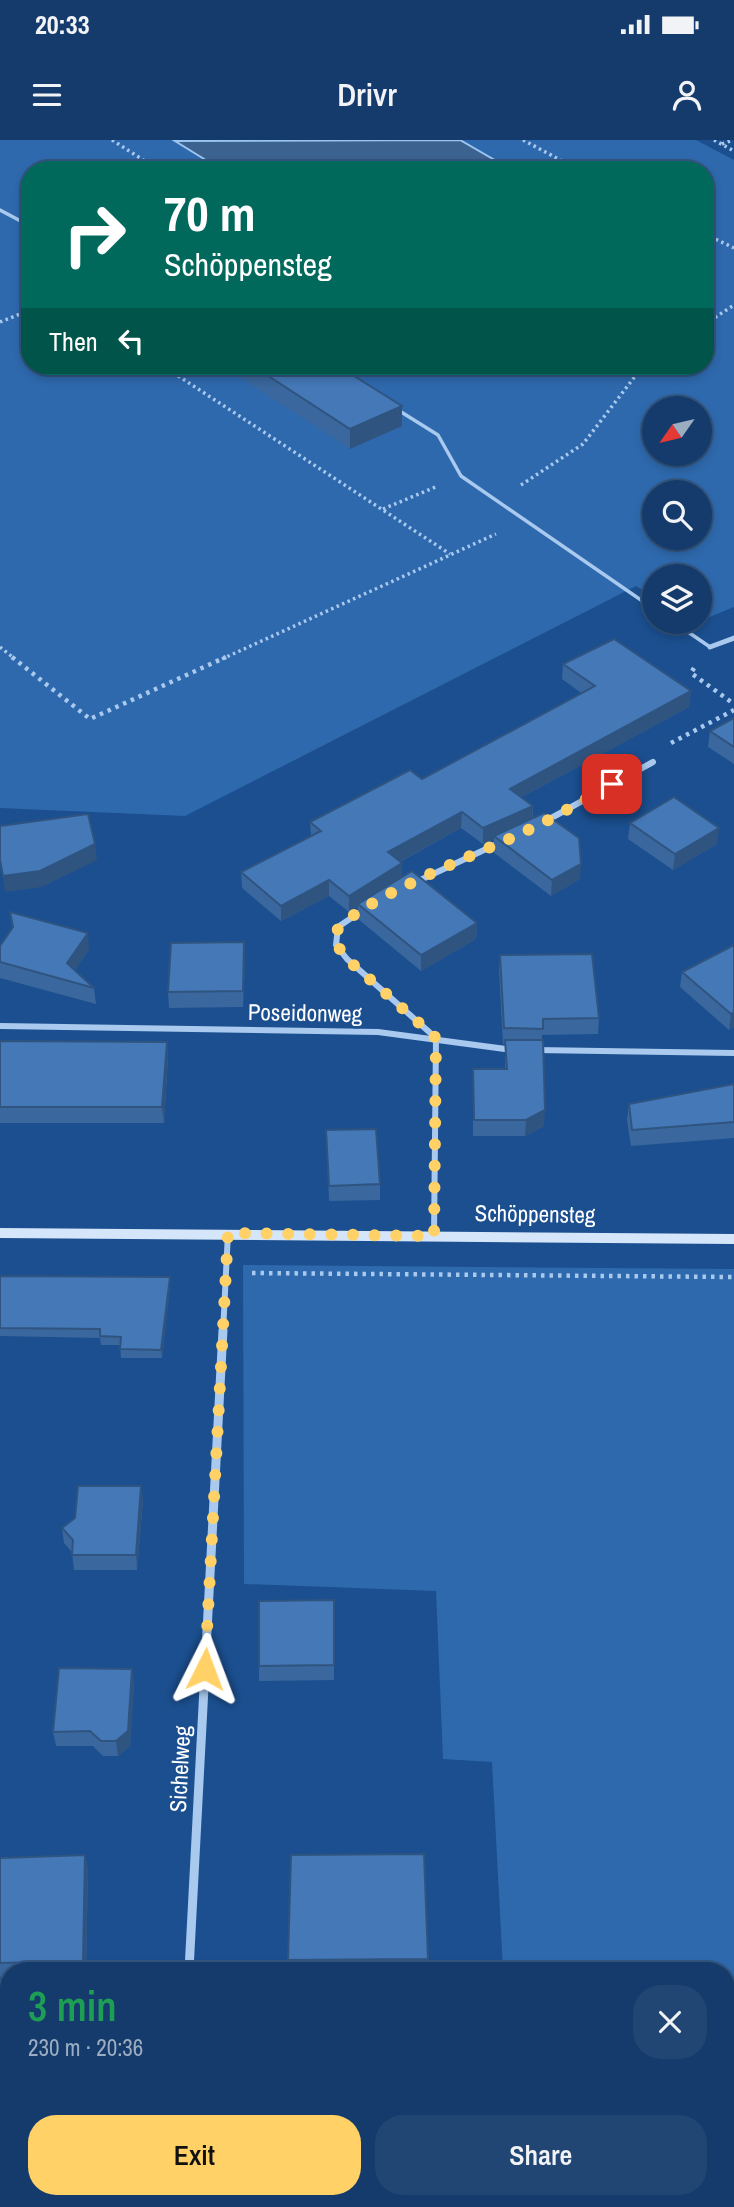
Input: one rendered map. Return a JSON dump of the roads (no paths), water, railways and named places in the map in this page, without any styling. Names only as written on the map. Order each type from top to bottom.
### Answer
[{"type":"street","points":[[710,647],[734,638]]},
{"type":"street","points":[[541,824],[653,762]]},
{"type":"street","points":[[403,889],[462,858],[512,838]]},
{"type":"street","points":[[379,901],[338,927],[336,944],[347,959],[436,1038],[434,1236]]},
{"type":"street","name":"Poseidonweg","points":[[0,1026],[378,1032],[516,1050]]},
{"type":"street","points":[[530,1050],[734,1053]]},
{"type":"street","name":"Schöppensteg","points":[[0,1233],[734,1239]]},
{"type":"street","name":"Sichelweg","points":[[189,1962],[228,1233]]},
{"type":"lane","points":[[0,210],[21,221]]},
{"type":"lane","points":[[394,408],[438,435],[461,476],[642,601]]},
{"type":"lane","points":[[692,634],[710,647]]}]
